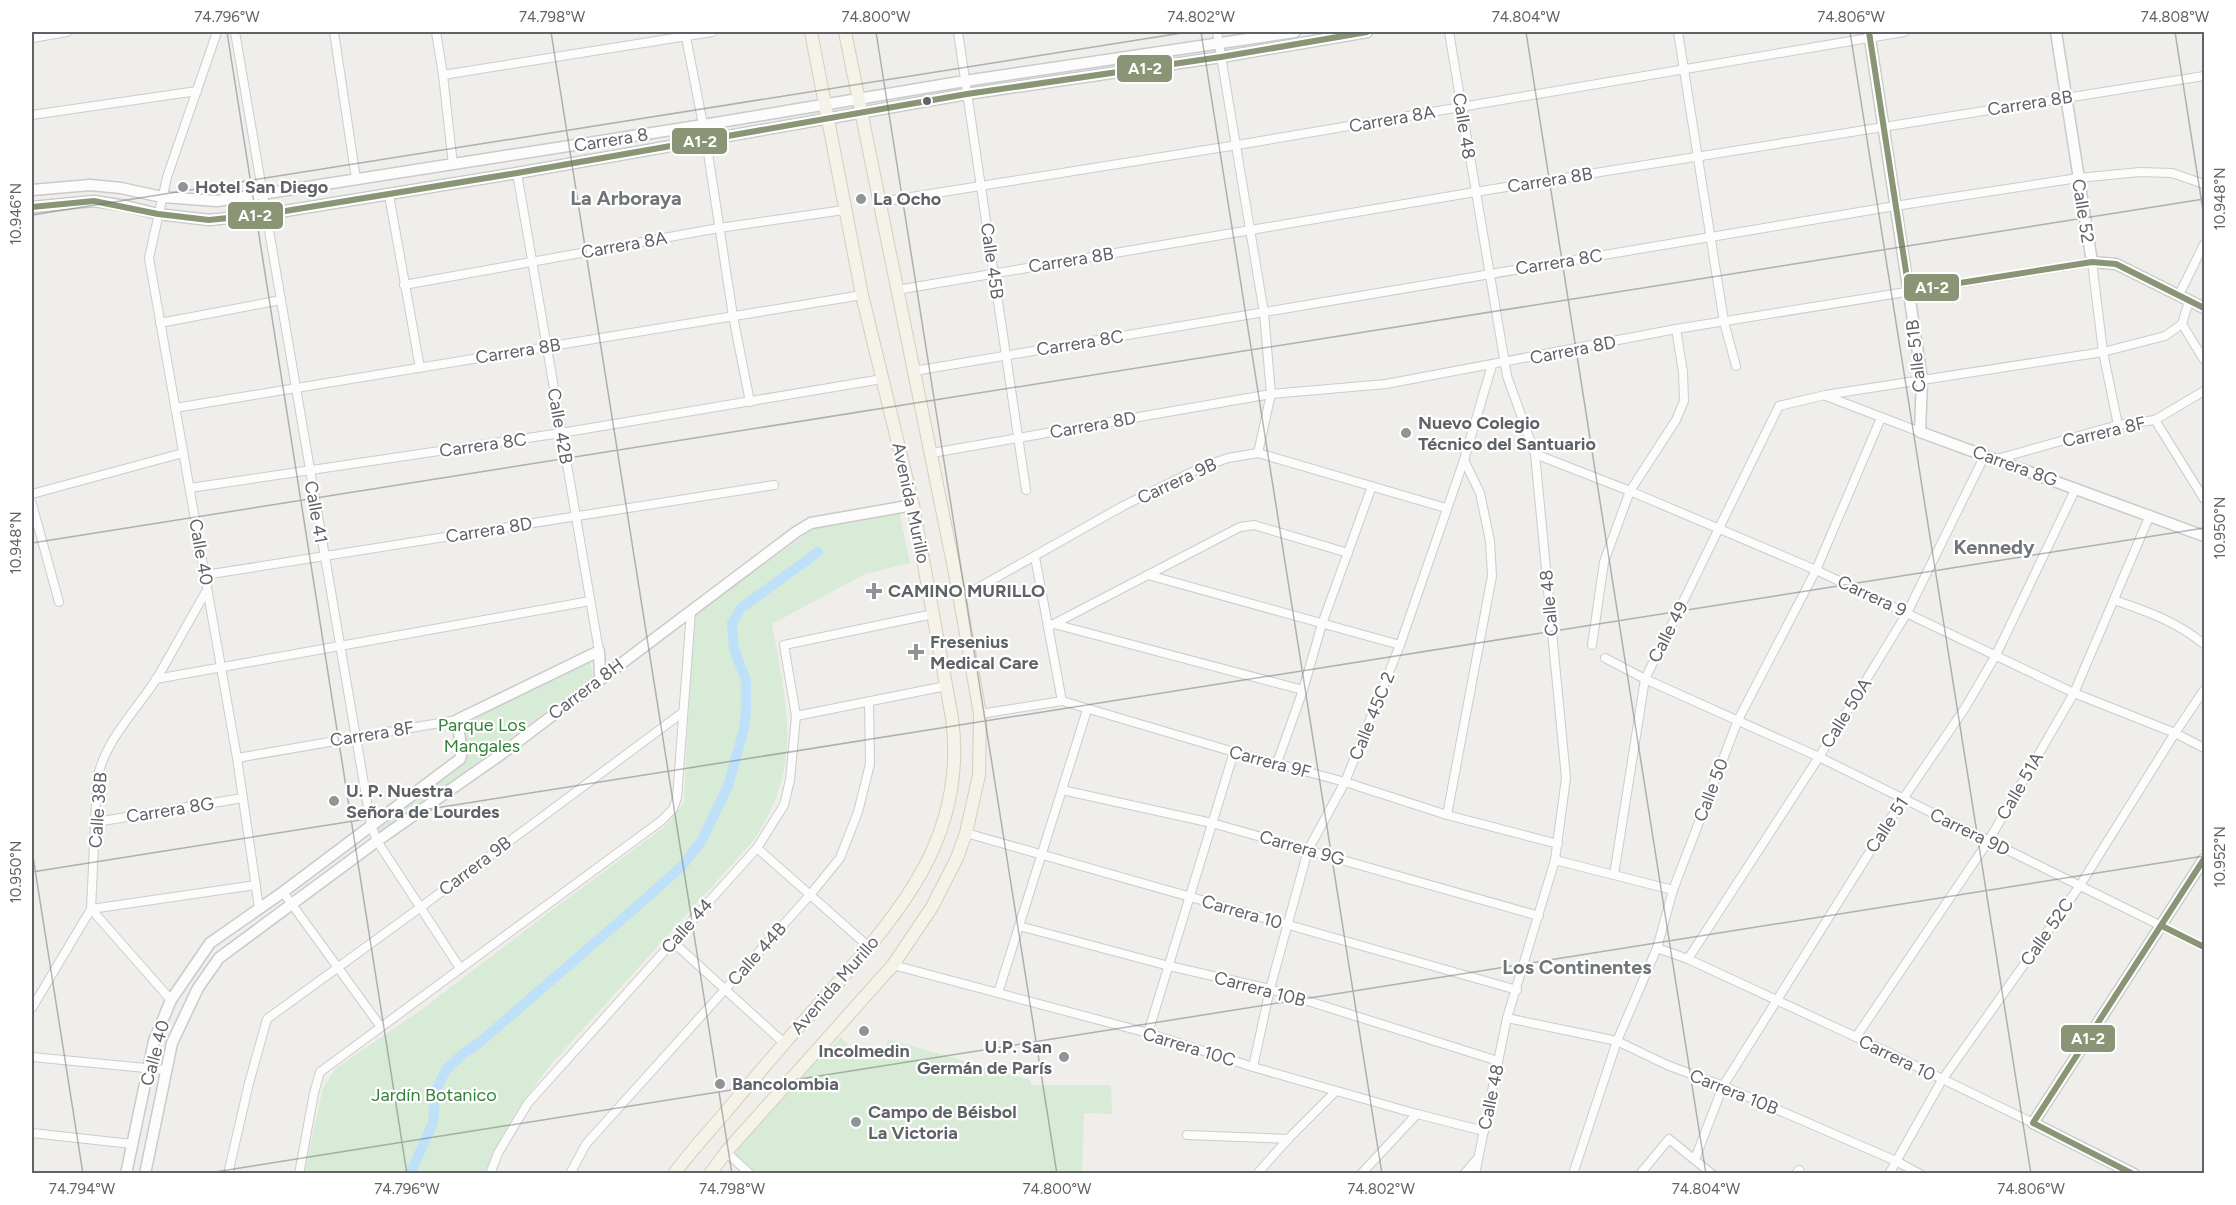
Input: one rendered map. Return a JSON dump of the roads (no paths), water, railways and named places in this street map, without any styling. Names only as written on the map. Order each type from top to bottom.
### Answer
[{"type":"main road","name":"Avenida Murillo","points":[[674,1173],[869,947],[909,895],[924,869],[941,829],[951,780],[955,744],[913,504],[862,295],[811,32]]},
{"type":"main road","name":"Avenida Murillo","points":[[710,1173],[726,1152],[893,965],[932,907],[957,858],[966,833],[979,775],[980,714],[960,598],[845,32]]},
{"type":"street","points":[[32,38],[67,32]]},
{"type":"street","name":"Calle 40","points":[[126,1173],[154,1041],[171,1000],[210,943],[259,908],[237,758],[149,258],[167,177],[217,32]]},
{"type":"street","name":"Calle 41","points":[[235,32],[370,825],[377,841],[460,968]]},
{"type":"street","points":[[334,32],[356,179]]},
{"type":"street","points":[[436,32],[453,165]]},
{"type":"street","points":[[443,75],[686,34],[711,32]]},
{"type":"street","name":"Calle 45B","points":[[958,32],[1026,490]]},
{"type":"street","points":[[1217,32],[1264,313],[1271,394],[1258,453]]},
{"type":"street","name":"Carrera 8","points":[[32,190],[90,186],[121,188],[162,197],[217,201],[703,125],[965,81],[1295,32]]},
{"type":"street","name":"Carrera 8","points":[[32,207],[94,201],[158,214],[208,220],[267,214],[389,195],[967,94],[1221,57],[1367,32]]},
{"type":"street","name":"Calle 48","points":[[1449,32],[1507,376],[1534,454],[1566,778],[1555,860],[1507,1018],[1475,1173]]},
{"type":"street","points":[[1678,32],[1724,322],[1736,366]]},
{"type":"street","name":"Carrera 8A","points":[[880,202],[981,184],[1237,146],[1684,69],[1869,34],[1904,32]]},
{"type":"street","name":"Calle 52","points":[[2056,32],[2092,262],[2103,352],[2118,425]]},
{"type":"street","points":[[686,34],[706,140],[733,316],[750,402]]},
{"type":"street","name":"Calle 51B","points":[[1869,34],[1922,379],[1920,432]]},
{"type":"street","name":"Carrera 8B","points":[[897,290],[1475,192],[2205,76]]},
{"type":"street","points":[[32,115],[197,91]]},
{"type":"street","name":"Carrera 8C","points":[[914,371],[1489,273],[2078,178],[2140,172],[2172,173],[2205,184]]},
{"type":"street","name":"Calle 42B","points":[[517,173],[599,651],[600,678]]},
{"type":"street","points":[[389,195],[420,368]]},
{"type":"street","name":"Carrera 8A","points":[[404,285],[719,228],[844,210]]},
{"type":"street","points":[[2205,244],[2184,298],[2182,324],[2205,360]]},
{"type":"street","name":"Carrera 8D","points":[[932,453],[1271,394],[1386,384],[1676,329],[2092,262],[2116,264],[2205,308]]},
{"type":"street","name":"Carrera 8B","points":[[175,408],[862,295]]},
{"type":"street","points":[[160,323],[282,300]]},
{"type":"street","points":[[1825,395],[2103,352],[2165,336],[2182,324]]},
{"type":"street","points":[[1592,645],[1604,562],[1630,491],[1676,420],[1684,401],[1683,372],[1676,329]]},
{"type":"street","name":"Calle 45C 2","points":[[1253,1067],[1270,989],[1308,850],[1345,782],[1400,645],[1464,460],[1492,365]]},
{"type":"street","name":"Carrera 8C","points":[[190,488],[561,433],[882,379]]},
{"type":"street","name":"Carrera 8F","points":[[1997,459],[2118,425],[2155,420],[2205,391]]},
{"type":"street","name":"Calle 49","points":[[1614,875],[1645,679],[1779,406],[1825,395]]},
{"type":"street","name":"Carrera 8G","points":[[1825,395],[1881,418],[2205,536]]},
{"type":"street","name":"Calle 50","points":[[1573,1173],[1617,1041],[1657,948],[1673,890],[1738,720],[1816,570],[1881,418]]},
{"type":"street","points":[[2155,420],[2205,499]]},
{"type":"street","points":[[32,494],[183,453]]},
{"type":"street","name":"Carrera 9B","points":[[960,598],[1123,506],[1202,467],[1228,458],[1258,453],[1446,507]]},
{"type":"street","name":"Carrera 9","points":[[1534,454],[1630,491],[1816,570],[2074,693],[2175,733],[2205,748]]},
{"type":"street","name":"Calle 50A","points":[[1688,959],[1819,757],[1907,613],[1985,455]]},
{"type":"street","points":[[1447,815],[1492,576],[1490,541],[1480,493],[1464,460]]},
{"type":"street","name":"Carrera 8D","points":[[205,575],[774,485]]},
{"type":"street","points":[[1277,763],[1303,690],[1322,624],[1372,486]]},
{"type":"street","name":"Calle 51","points":[[1695,1159],[1723,1086],[1903,799],[1965,708],[1996,655],[2076,488]]},
{"type":"street","points":[[32,504],[59,602]]},
{"type":"street","name":"Carrera 8H","points":[[219,958],[377,841],[500,755],[796,532],[811,523],[913,504]]},
{"type":"street","name":"Calle 51A","points":[[1856,1037],[1989,840],[2074,693],[2151,515]]},
{"type":"street","points":[[1051,626],[1240,527],[1254,525],[1348,553]]},
{"type":"street","points":[[1035,557],[1051,626],[1062,701]]},
{"type":"street","points":[[1148,575],[1400,645]]},
{"type":"street","name":"Calle 38B","points":[[32,1008],[91,909],[97,780],[102,761],[112,742],[156,679],[207,590]]},
{"type":"street","points":[[2114,600],[2161,616],[2184,628],[2205,644]]},
{"type":"street","points":[[156,679],[590,601]]},
{"type":"street","points":[[299,1173],[320,1072],[661,821],[673,809],[677,798],[691,611]]},
{"type":"street","name":"Calle 44","points":[[490,1173],[498,1153],[528,1103],[757,848],[784,805],[790,780],[796,716],[784,645],[933,615]]},
{"type":"street","points":[[1051,626],[1303,690]]},
{"type":"street","name":"Carrera 8F","points":[[237,758],[457,720],[599,651]]},
{"type":"street","name":"Carrera 9D","points":[[1605,658],[1645,679],[1819,757],[2079,887],[2205,947]]},
{"type":"street","points":[[796,716],[946,686]]},
{"type":"street","name":"Calle 52C","points":[[1889,1173],[1942,1080],[2079,887],[2175,733],[2205,690]]},
{"type":"street","name":"Calle 44B","points":[[570,1173],[586,1144],[810,895],[840,858],[858,812],[870,764],[869,701]]},
{"type":"street","name":"Carrera 9F","points":[[980,714],[1062,701],[1345,782],[1447,815],[1558,844]]},
{"type":"street","points":[[998,993],[1087,710]]},
{"type":"street","name":"Carrera 9B","points":[[228,1173],[267,1019],[682,713]]},
{"type":"street","points":[[259,908],[460,759],[462,752],[457,720]]},
{"type":"street","points":[[1148,1034],[1234,752]]},
{"type":"street","name":"Carrera 9G","points":[[1062,790],[1212,823],[1539,916]]},
{"type":"street","name":"Carrera 8G","points":[[96,822],[243,798]]},
{"type":"street","name":"Carrera 10","points":[[966,833],[1517,990]]},
{"type":"street","points":[[757,848],[869,947]]},
{"type":"street","points":[[2033,1123],[2205,859]]},
{"type":"street","points":[[1555,860],[1673,890]]},
{"type":"street","points":[[91,909],[256,885]]},
{"type":"street","points":[[283,892],[381,1027]]},
{"type":"street","points":[[91,909],[171,1000]]},
{"type":"street","name":"Carrera 10B","points":[[1019,927],[1169,966],[1270,989],[1498,1061]]},
{"type":"street","points":[[673,942],[784,1043]]},
{"type":"street","name":"Carrera 10","points":[[1657,948],[1688,959],[1775,1002],[1856,1037],[2134,1173]]},
{"type":"street","name":"Calle 40","points":[[145,1173],[172,1043],[198,988],[219,958]]},
{"type":"street","name":"Carrera 10C","points":[[893,965],[1148,1034],[1336,1091],[1484,1131]]},
{"type":"street","name":"Carrera 10B","points":[[1507,1018],[1617,1041],[1667,1065],[1723,1086],[1920,1173]]},
{"type":"street","points":[[32,1057],[166,1070]]},
{"type":"street","points":[[1257,1173],[1336,1091]]},
{"type":"street","points":[[1361,1173],[1417,1114]]},
{"type":"street","points":[[32,1133],[132,1144]]},
{"type":"street","points":[[1187,1135],[1288,1139]]},
{"type":"street","points":[[1640,1173],[1669,1139],[1695,1159],[1704,1171],[1712,1173]]},
{"type":"street","points":[[726,1152],[750,1173]]},
{"type":"street","points":[[1464,1173],[1478,1158]]},
{"type":"waterway","points":[[410,1174],[433,1123],[435,1093],[445,1071],[650,895],[683,865],[702,840],[728,786],[744,729],[746,680],[734,649],[732,623],[741,608],[818,552]]},
{"type":"place","name":"Hotel San Diego","points":[[183,187]]},
{"type":"place","name":"La Ocho","points":[[861,199]]},
{"type":"place","name":"Nuevo Colegio Técnico del Santuario","points":[[1406,433]]},
{"type":"place","name":"CAMINO MURILLO","points":[[874,591]]},
{"type":"place","name":"Fresenius Medical Care","points":[[916,652]]},
{"type":"place","name":"U. P. Nuestra Señora de Lourdes","points":[[334,801]]},
{"type":"place","name":"Incolmedin","points":[[864,1031]]},
{"type":"place","name":"U.P. San Germán de París","points":[[1064,1057]]},
{"type":"place","name":"Bancolombia","points":[[720,1084]]},
{"type":"place","name":"Campo de Béisbol La Victoria","points":[[856,1122]]},
{"type":"district","name":"La Arboraya","points":[[626,198]]},
{"type":"district","name":"Kennedy","points":[[1994,547]]},
{"type":"district","name":"Los Continentes","points":[[1577,967]]},
{"type":"park label","name":"Parque Los Mangales","points":[[482,735]]},
{"type":"park label","name":"Jardín Botanico","points":[[434,1095]]}]
